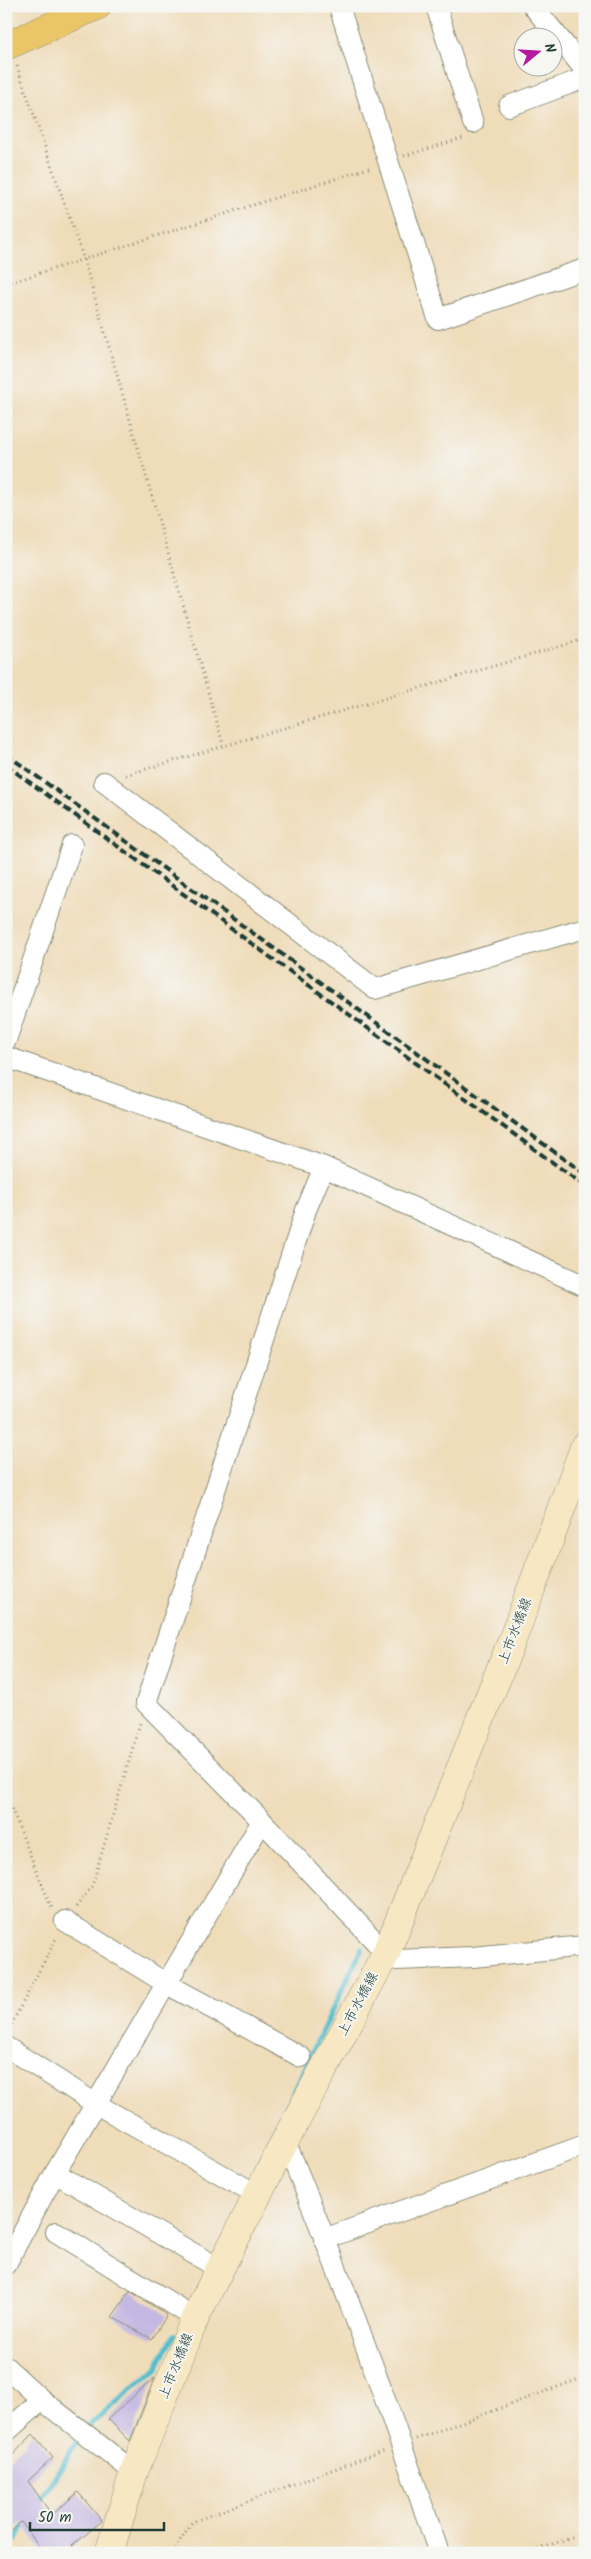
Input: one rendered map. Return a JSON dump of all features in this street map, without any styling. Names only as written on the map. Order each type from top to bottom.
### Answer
[{"type":"main road","points":[[8,45],[98,6]]},
{"type":"main road","name":"上市水橋線","points":[[109,2553],[134,2472],[195,2318],[285,2141],[386,1953],[511,1643],[584,1448]]},
{"type":"street","points":[[339,6],[438,319],[585,269]]},
{"type":"street","points":[[436,6],[473,123]]},
{"type":"street","points":[[533,6],[585,70]]},
{"type":"street","points":[[509,106],[585,78]]},
{"type":"street","points":[[104,782],[375,989],[585,928]]},
{"type":"street","points":[[6,1040],[72,845]]},
{"type":"street","points":[[6,1057],[324,1167],[585,1286]]},
{"type":"street","points":[[324,1167],[306,1210],[146,1703],[262,1821],[386,1953],[397,1960],[472,1957],[585,1946]]},
{"type":"street","points":[[6,2264],[55,2173],[262,1821]]},
{"type":"street","points":[[65,1921],[167,1984],[301,2057]]},
{"type":"street","points":[[6,2047],[96,2104],[258,2195]]},
{"type":"street","points":[[285,2141],[402,2444],[439,2553]]},
{"type":"street","points":[[324,2239],[585,2145]]},
{"type":"street","points":[[55,2173],[220,2269]]},
{"type":"street","points":[[56,2232],[195,2318]]},
{"type":"street","points":[[6,2367],[42,2400],[134,2472]]},
{"type":"street","points":[[6,2432],[42,2400]]},
{"type":"path","points":[[8,45],[84,260],[223,744]]},
{"type":"path","points":[[6,284],[467,136],[473,123]]},
{"type":"path","points":[[104,782],[223,744],[585,639]]},
{"type":"path","points":[[6,2034],[65,1921],[92,1886],[146,1703]]},
{"type":"path","points":[[6,1795],[54,1913],[65,1921]]},
{"type":"path","points":[[172,2553],[192,2522],[585,2376]]},
{"type":"path","points":[[529,2553],[585,2532]]},
{"type":"building","points":[[130,2291],[167,2315],[152,2339],[112,2317]]},
{"type":"building","points":[[155,2377],[130,2441],[108,2419]]},
{"type":"building","points":[[33,2434],[53,2458],[28,2481],[52,2515],[78,2492],[102,2521],[72,2546],[77,2553],[44,2553],[21,2522],[6,2537],[6,2462]]},
{"type":"waterway","points":[[270,2141],[362,1948]]},
{"type":"waterway","points":[[37,2505],[85,2429],[157,2368],[174,2335]]},
{"type":"waterway","points":[[7,2553],[27,2521]]},
{"type":"railway","points":[[6,754],[585,1174]]},
{"type":"railway","points":[[6,765],[585,1186]]}]
